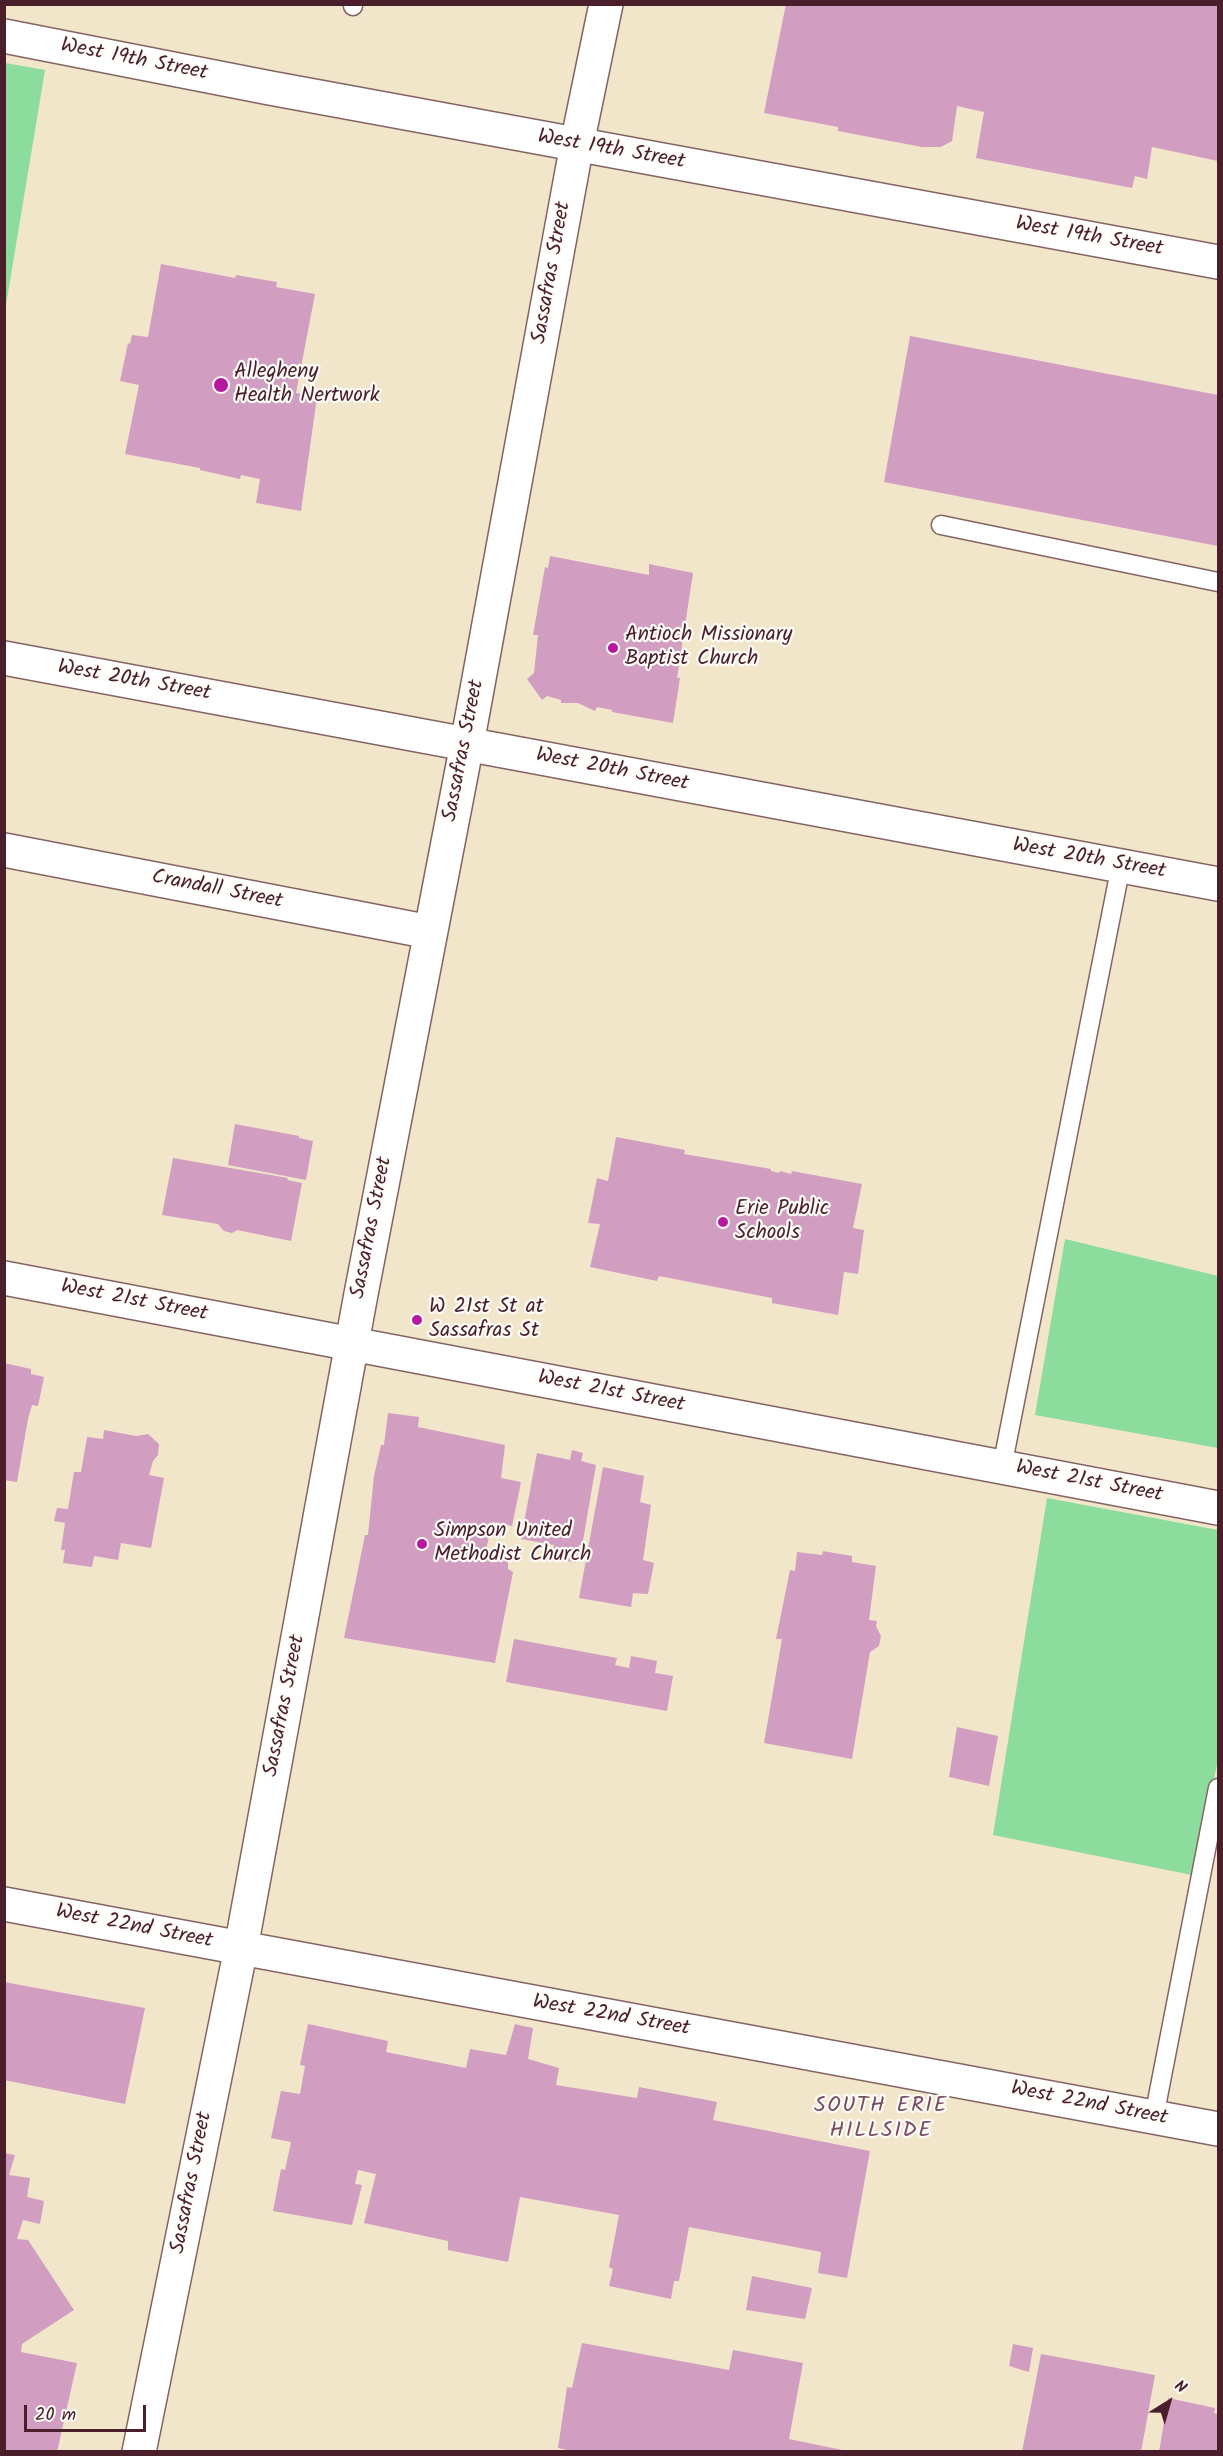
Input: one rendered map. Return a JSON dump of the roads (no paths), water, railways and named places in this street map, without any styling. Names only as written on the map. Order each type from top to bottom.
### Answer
[{"type":"street","name":"Sassafras Street","points":[[139,2451],[241,1948],[577,144],[606,4]]},
{"type":"street","name":"West 19th Street","points":[[4,36],[1218,262]]},
{"type":"street","name":"West 20th Street","points":[[4,658],[1218,884]]},
{"type":"street","name":"Crandall Street","points":[[4,850],[430,932]]},
{"type":"street","name":"West 21st Street","points":[[4,1278],[1218,1508]]},
{"type":"street","name":"West 22nd Street","points":[[4,1904],[1218,2129]]},
{"type":"lane","points":[[941,525],[1218,582]]},
{"type":"lane","points":[[1002,1467],[1121,865]]},
{"type":"lane","points":[[1154,2117],[1218,1788]]},
{"type":"place","name":"Allegheny Health Nertwork","points":[[221,385]]},
{"type":"place","name":"Antioch Missionary Baptist Church","points":[[613,648]]},
{"type":"place","name":"Erie Public Schools","points":[[723,1222]]},
{"type":"place","name":"W 21st St at Sassafras St","points":[[417,1320]]},
{"type":"place","name":"Simpson United Methodist Church","points":[[422,1544]]},
{"type":"district","name":"SOUTH ERIE HILLSIDE","points":[[881,2120]]}]
